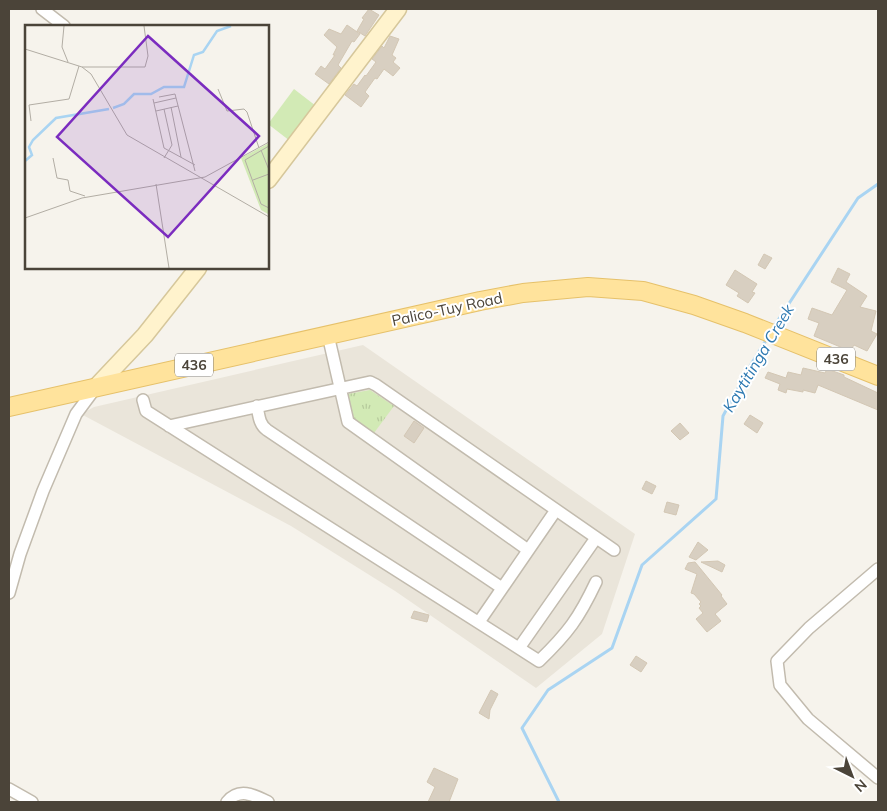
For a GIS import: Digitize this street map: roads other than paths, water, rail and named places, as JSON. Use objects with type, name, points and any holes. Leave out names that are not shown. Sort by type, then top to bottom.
[{"type":"main road","name":"Palico-Tuy Road","points":[[9,406],[523,293],[588,287],[643,291],[694,305],[878,376]]},
{"type":"street","points":[[42,9],[63,25]]},
{"type":"street","points":[[269,179],[398,9]]},
{"type":"street","points":[[9,593],[20,554],[46,483],[76,414],[96,386],[145,335],[197,269]]},
{"type":"street","points":[[328,335],[345,416],[352,427],[528,550]]},
{"type":"street","points":[[168,426],[366,382],[376,385],[614,550]]},
{"type":"street","points":[[143,400],[146,412],[539,661],[563,638],[582,612],[596,582]]},
{"type":"street","points":[[257,406],[260,420],[263,427],[267,430],[502,588]]},
{"type":"street","points":[[479,622],[556,510]]},
{"type":"street","points":[[519,648],[596,538]]},
{"type":"street","points":[[878,569],[809,628],[777,661],[780,685],[808,719],[878,778]]},
{"type":"street","points":[[9,789],[32,802]]},
{"type":"street","points":[[227,802],[242,793],[252,794],[268,802]]},
{"type":"waterway","name":"Kaytitinga Creek","points":[[773,328],[858,198],[878,184]]},
{"type":"waterway","name":"Kaytitinga Creek","points":[[559,802],[522,728],[548,690],[612,648],[642,565],[716,499],[723,416],[768,337]]}]
